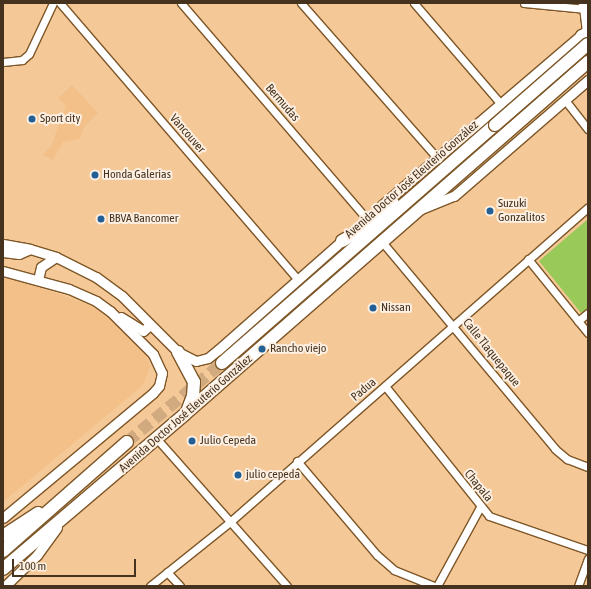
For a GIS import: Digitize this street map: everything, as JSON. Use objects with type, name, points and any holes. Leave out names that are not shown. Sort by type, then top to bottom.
[{"type":"highway","name":"Avenida Doctor José Eleuterio González","points":[[222,363],[495,125],[586,35]]},
{"type":"highway","name":"Avenida Doctor José Eleuterio González","points":[[3,569],[60,523],[158,439],[384,243],[588,62]]},
{"type":"highway","points":[[342,240],[359,232],[402,195],[424,187]]},
{"type":"highway","points":[[178,352],[194,382],[193,396],[186,414]]},
{"type":"highway","name":"Avenida Doctor José Eleuterio González","points":[[3,551],[127,442]]},
{"type":"highway","points":[[3,536],[63,498]]},
{"type":"main road","name":"Avenida Doctor José Eleuterio González","points":[[3,244],[30,249],[56,257],[96,277],[122,296],[178,352],[196,362],[208,358],[298,280],[366,218],[438,159],[566,49],[586,35]]},
{"type":"main road","points":[[566,49],[580,48],[588,53]]},
{"type":"main road","name":"Avenida Doctor José Eleuterio González","points":[[421,209],[454,196],[588,80]]},
{"type":"main road","points":[[3,252],[19,254],[30,249]]},
{"type":"main road","points":[[38,280],[41,267],[56,257]]},
{"type":"main road","points":[[3,271],[38,280],[82,295],[143,331],[150,325]]},
{"type":"main road","points":[[3,518],[153,393],[162,379],[160,367],[153,354],[110,311]]},
{"type":"main road","points":[[5,586],[37,555],[60,523]]},
{"type":"street","points":[[3,62],[25,58],[53,3]]},
{"type":"street","name":"Vancouver","points":[[60,3],[298,280]]},
{"type":"street","name":"Bermudas","points":[[181,3],[366,218]]},
{"type":"street","points":[[301,3],[438,159]]},
{"type":"street","points":[[414,3],[502,104]]},
{"type":"street","points":[[524,3],[586,7],[586,35]]},
{"type":"street","points":[[565,100],[588,129]]},
{"type":"street","name":"Padua","points":[[150,586],[231,521],[297,461],[385,386],[453,324],[588,207]]},
{"type":"street","name":"Calle Tlaquepaque","points":[[384,243],[453,324],[555,449],[567,459],[588,467]]},
{"type":"street","points":[[528,259],[588,333]]},
{"type":"street","points":[[578,321],[588,313]]},
{"type":"street","name":"Chapala","points":[[385,386],[488,516],[588,550]]},
{"type":"street","points":[[158,439],[287,586]]},
{"type":"street","points":[[297,461],[388,565],[394,570],[434,586]]},
{"type":"street","points":[[437,586],[480,507]]},
{"type":"street","points":[[578,586],[588,559]]},
{"type":"street","points":[[167,572],[180,586]]},
{"type":"shaded area","points":[[72,85],[98,113],[85,126],[79,139],[63,142],[53,160],[42,155],[51,146],[66,106],[58,98]]},
{"type":"shaded area","points":[[3,275],[93,306],[117,324],[146,355],[150,367],[143,385],[3,502]]},
{"type":"green space","points":[[588,219],[588,308],[581,313],[539,261]]},
{"type":"tunnel","points":[[127,442],[222,363]]},
{"type":"place","name":"Sport city","points":[[32,119]]},
{"type":"place","name":"Honda Galerias","points":[[95,175]]},
{"type":"place","name":"Suzuki Gonzalitos","points":[[490,211]]},
{"type":"place","name":"BBVA Bancomer","points":[[101,219]]},
{"type":"place","name":"Nissan","points":[[373,308]]},
{"type":"place","name":"Rancho viejo","points":[[262,349]]},
{"type":"place","name":"Julio Cepeda","points":[[192,441]]},
{"type":"place","name":"julio cepeda","points":[[238,475]]}]
